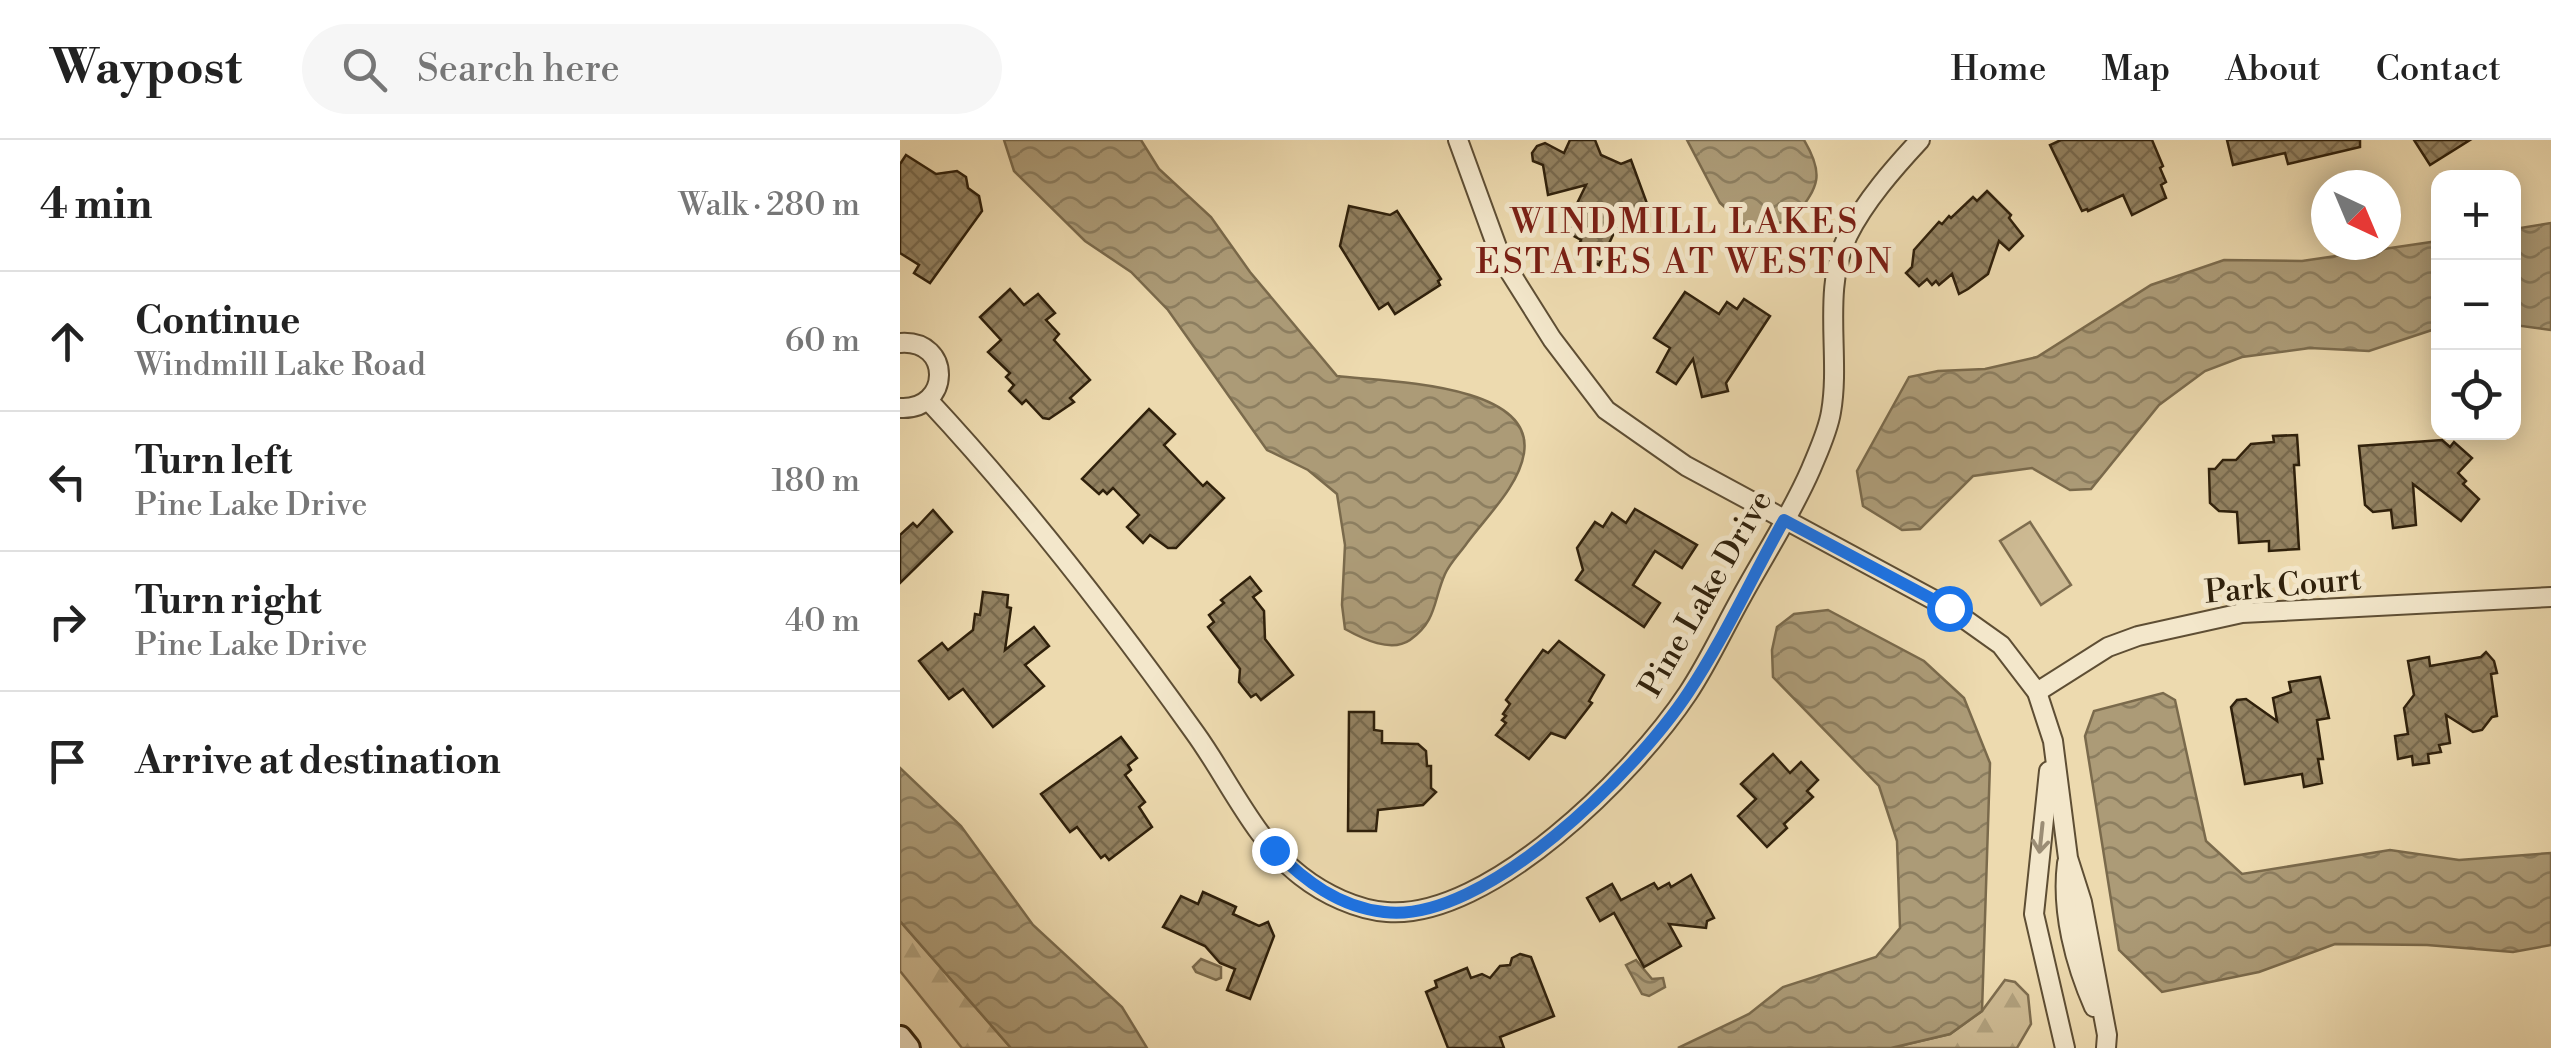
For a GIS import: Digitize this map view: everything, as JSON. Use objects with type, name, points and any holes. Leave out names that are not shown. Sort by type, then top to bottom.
[{"type":"main road","points":[[900,1038],[908,1048]]},
{"type":"street","points":[[1458,140],[1501,258],[1552,339],[1606,410],[1686,466],[1949,608],[2000,645],[2037,692],[2052,741],[2068,858],[2082,902],[2106,1042]]},
{"type":"street","name":"Pine Lake Drive","points":[[928,400],[998,475],[1195,733],[1274,850],[1298,874],[1326,894],[1385,912],[1440,904],[1470,892],[1546,844],[1612,783],[1688,694],[1811,469],[1831,414],[1833,301],[1847,236],[1878,190],[1920,140]]},
{"type":"street","points":[[900,343],[923,346],[937,362],[939,382],[928,400],[900,408]]},
{"type":"street","name":"Park Court","points":[[2037,692],[2108,648],[2138,636],[2242,613],[2551,598]]},
{"type":"street","points":[[2052,741],[2034,914],[2065,1048]]},
{"type":"green space","points":[[2030,522],[2071,585],[2041,605],[2000,541]]},
{"type":"green space","points":[[900,921],[1011,1048],[962,1048],[900,971]]},
{"type":"green space","points":[[2005,980],[2015,982],[2028,995],[2031,1024],[2017,1048],[1891,1048],[1950,1034],[1982,1011]]},
{"type":"water","points":[[1004,140],[1141,140],[1159,169],[1211,217],[1250,272],[1337,376],[1452,390],[1506,412],[1521,430],[1521,465],[1501,501],[1450,566],[1430,618],[1419,633],[1402,644],[1386,645],[1345,629],[1345,545],[1337,494],[1308,470],[1267,450],[1168,310],[1131,272],[1085,241],[1014,171]]},
{"type":"water","points":[[1687,140],[1804,140],[1817,173],[1813,190],[1794,219],[1751,230],[1720,203]]},
{"type":"water","points":[[2551,223],[2551,330],[2521,326],[2521,228]]},
{"type":"water","points":[[2431,242],[2431,330],[2369,351],[2310,348],[2242,357],[2205,371],[2159,405],[2091,489],[2070,490],[2032,468],[1973,476],[1920,529],[1902,530],[1863,506],[1857,471],[1909,377],[1985,369],[2037,357],[2151,285],[2224,260],[2401,260],[2401,246]]},
{"type":"water","points":[[1828,610],[1924,661],[1964,698],[1990,763],[1982,1011],[1950,1034],[1891,1048],[1678,1048],[1749,1014],[1783,987],[1876,957],[1900,928],[1897,841],[1879,786],[1773,677],[1772,650],[1777,627],[1794,614]]},
{"type":"water","points":[[2163,693],[2175,700],[2206,841],[2242,874],[2390,850],[2459,860],[2551,853],[2551,945],[2513,952],[2427,945],[2335,944],[2259,972],[2162,992],[2119,950],[2085,736],[2094,711]]},
{"type":"water","points":[[900,768],[961,826],[1033,925],[1122,1007],[1147,1048],[1011,1048],[900,921]]},
{"type":"water","points":[[1201,959],[1221,967],[1221,978],[1216,980],[1196,972],[1193,967]]},
{"type":"water","points":[[1636,960],[1652,979],[1663,978],[1665,987],[1649,996],[1642,994],[1626,965]]},
{"type":"building","points":[[1570,140],[1595,140],[1601,155],[1621,164],[1631,160],[1649,209],[1620,220],[1599,265],[1575,253],[1581,240],[1568,233],[1566,226],[1586,185],[1548,195],[1543,165],[1533,161],[1532,153],[1537,146],[1545,143],[1564,153]]},
{"type":"building","points":[[2061,140],[2152,140],[2163,166],[2160,168],[2166,182],[2161,185],[2166,198],[2132,215],[2123,195],[2082,211],[2050,145]]},
{"type":"building","points":[[2227,140],[2360,140],[2360,147],[2288,164],[2285,153],[2233,165]]},
{"type":"building","points":[[2414,140],[2470,140],[2430,165]]},
{"type":"building","points":[[906,155],[936,174],[957,171],[966,177],[968,188],[979,196],[982,211],[930,283],[914,273],[919,265],[900,253],[900,164]]},
{"type":"building","points":[[1987,191],[2011,215],[2009,218],[2023,236],[2009,250],[1999,241],[1988,274],[1959,294],[1952,274],[1939,285],[1936,281],[1932,285],[1927,279],[1919,286],[1906,273],[1912,267],[1914,250],[1939,222],[1942,224],[1973,197],[1977,201]]},
{"type":"building","points":[[1349,206],[1390,215],[1397,211],[1441,279],[1440,285],[1395,314],[1388,303],[1379,309],[1340,246]]},
{"type":"building","points":[[1010,289],[1024,305],[1038,294],[1055,313],[1046,320],[1059,334],[1054,340],[1090,380],[1070,398],[1074,402],[1049,419],[1043,418],[1026,400],[1022,404],[1009,391],[1014,385],[1006,377],[1010,373],[988,352],[1001,340],[980,317]]},
{"type":"building","points":[[1685,292],[1719,314],[1727,302],[1737,309],[1744,299],[1770,316],[1726,383],[1728,391],[1702,397],[1693,359],[1676,384],[1657,372],[1670,348],[1654,338]]},
{"type":"building","points":[[1149,409],[1175,434],[1164,445],[1203,486],[1207,482],[1224,498],[1176,548],[1168,548],[1150,535],[1143,543],[1127,527],[1139,515],[1113,488],[1107,494],[1103,490],[1099,494],[1082,479]]},
{"type":"building","points":[[2297,435],[2299,465],[2294,465],[2299,549],[2269,551],[2269,541],[2239,543],[2237,512],[2219,511],[2210,503],[2209,469],[2215,469],[2223,460],[2236,460],[2251,444],[2274,442],[2273,436]]},
{"type":"building","points":[[2442,440],[2450,447],[2454,442],[2472,458],[2458,473],[2466,481],[2463,484],[2479,499],[2461,521],[2413,484],[2416,525],[2393,528],[2391,510],[2373,512],[2365,505],[2359,446]]},
{"type":"building","points":[[1635,509],[1697,545],[1682,568],[1655,551],[1633,585],[1660,603],[1644,627],[1576,580],[1583,570],[1577,548],[1595,522],[1603,527],[1612,513],[1626,523]]},
{"type":"building","points":[[933,510],[952,532],[900,583],[900,535],[913,523],[917,527]]},
{"type":"building","points":[[1250,577],[1261,591],[1253,597],[1264,611],[1265,639],[1293,675],[1261,700],[1256,694],[1251,697],[1239,682],[1240,669],[1208,627],[1214,622],[1209,615],[1224,603],[1221,600]]},
{"type":"building","points":[[983,592],[1008,595],[1007,607],[1011,608],[1005,650],[1034,627],[1049,646],[1025,665],[1044,686],[993,727],[963,689],[949,699],[919,661],[942,643],[948,650],[973,630]]},
{"type":"building","points":[[1559,641],[1604,675],[1589,701],[1592,703],[1565,738],[1551,733],[1529,759],[1496,735],[1506,723],[1503,714],[1510,704],[1506,700],[1543,650],[1548,653]]},
{"type":"building","points":[[2486,652],[2497,673],[2491,674],[2497,716],[2482,730],[2473,732],[2446,715],[2450,743],[2439,745],[2441,752],[2428,754],[2429,763],[2413,765],[2412,756],[2398,759],[2395,736],[2408,734],[2404,708],[2414,695],[2408,661],[2429,657],[2430,666],[2481,657]]},
{"type":"building","points":[[2320,677],[2329,718],[2317,720],[2322,783],[2304,787],[2302,774],[2245,784],[2231,707],[2237,700],[2246,699],[2277,721],[2273,698],[2291,692],[2289,682]]},
{"type":"building","points":[[1349,712],[1374,712],[1374,730],[1382,731],[1382,743],[1418,744],[1426,751],[1427,766],[1431,766],[1431,788],[1436,792],[1423,805],[1378,810],[1376,831],[1348,831]]},
{"type":"building","points":[[1121,737],[1137,758],[1128,765],[1131,770],[1125,775],[1145,802],[1139,807],[1152,827],[1109,860],[1105,855],[1101,858],[1077,827],[1070,832],[1041,794]]},
{"type":"building","points":[[1773,754],[1790,773],[1801,762],[1818,780],[1807,791],[1813,797],[1784,824],[1787,828],[1767,847],[1738,816],[1756,799],[1741,784]]},
{"type":"building","points":[[1691,875],[1714,918],[1707,921],[1706,928],[1669,924],[1681,946],[1644,967],[1614,913],[1600,921],[1587,898],[1612,884],[1621,900],[1654,883],[1658,889],[1669,883],[1671,887]]},
{"type":"building","points":[[1203,892],[1236,907],[1233,914],[1259,926],[1268,922],[1274,936],[1250,999],[1227,990],[1235,969],[1220,963],[1205,946],[1163,927],[1181,896],[1198,904]]},
{"type":"building","points":[[1520,954],[1531,957],[1554,1016],[1500,1037],[1504,1048],[1448,1048],[1426,992],[1437,987],[1435,981],[1467,968],[1471,978],[1482,974],[1490,978],[1500,966],[1510,965],[1512,958]]},
{"type":"district","name":"WINDMILL LAKES ESTATES AT WESTON","points":[[1685,241]]},
{"type":"route","points":[[1274,850],[1326,894],[1385,912],[1440,904],[1470,892],[1546,844],[1612,783],[1688,694],[1784,520],[1949,608]]}]
